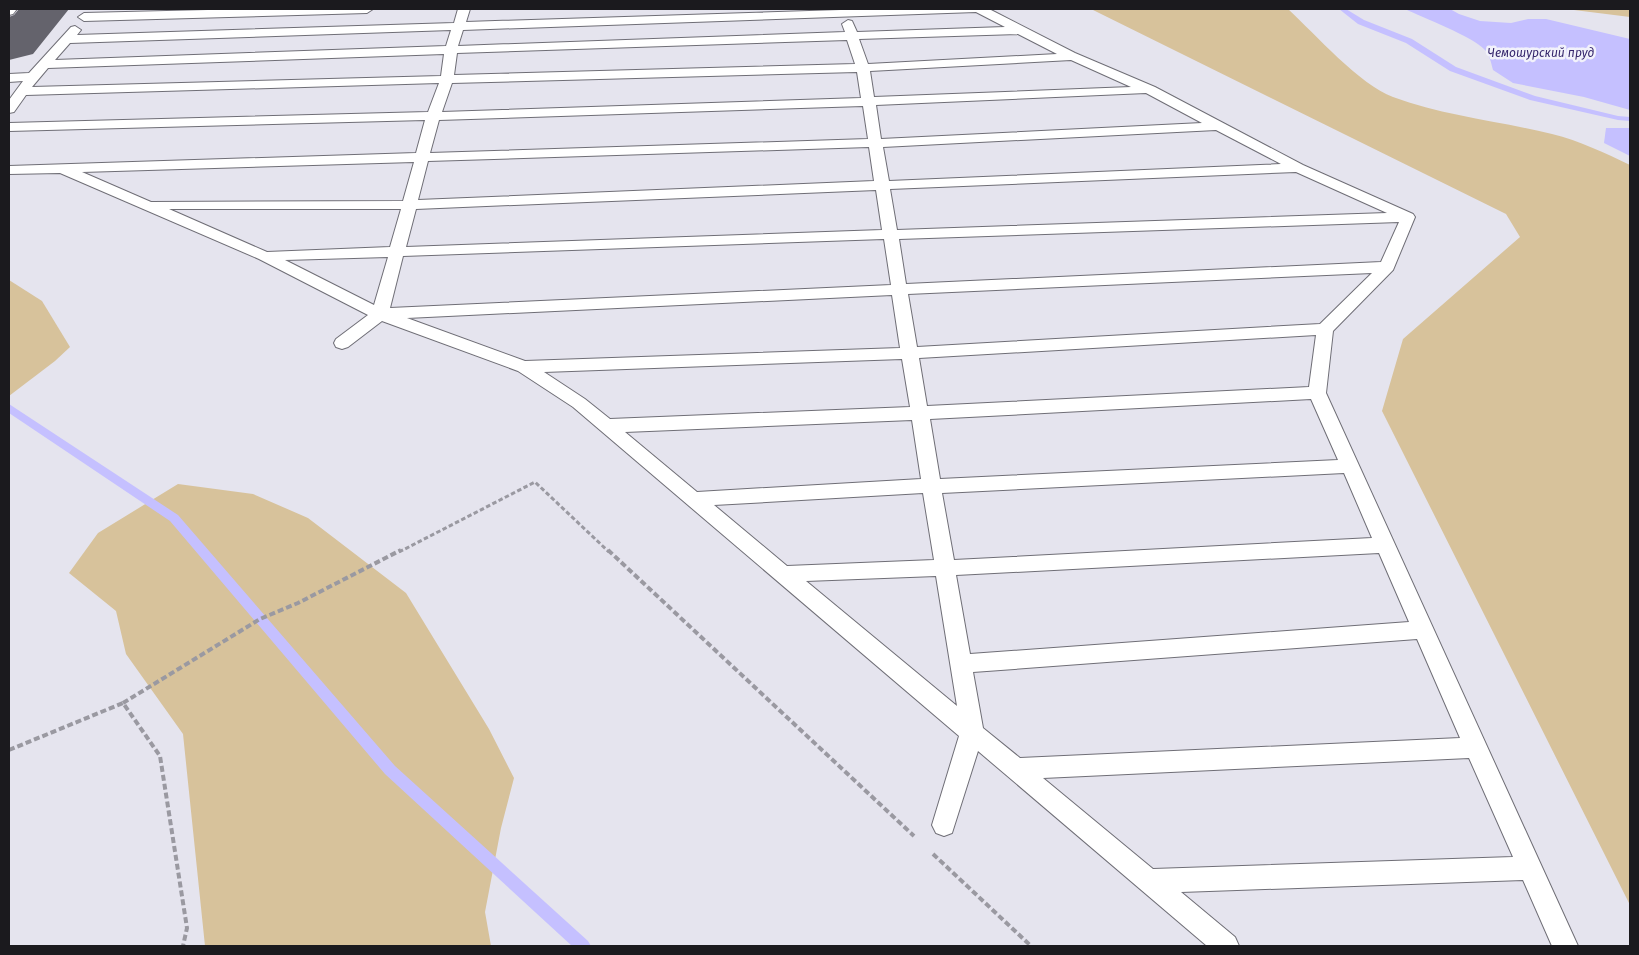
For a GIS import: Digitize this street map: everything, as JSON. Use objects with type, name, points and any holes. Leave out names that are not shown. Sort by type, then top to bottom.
[{"type":"lane","points":[[9,109],[32,77],[68,39],[87,13],[368,9]]},
{"type":"lane","points":[[380,314],[433,117],[447,78],[451,49],[464,9]]},
{"type":"lane","points":[[68,39],[458,27],[845,11],[972,9]]},
{"type":"lane","points":[[980,9],[1071,56],[1150,90],[1298,168],[1408,216]]},
{"type":"lane","points":[[845,11],[851,35],[863,68],[972,732],[944,826]]},
{"type":"lane","points":[[45,64],[1019,30]]},
{"type":"lane","points":[[23,92],[447,78],[863,68],[1071,56]]},
{"type":"lane","points":[[9,78],[32,77]]},
{"type":"lane","points":[[9,126],[433,117],[1150,90]]},
{"type":"lane","points":[[9,170],[875,143],[1218,126]]},
{"type":"lane","points":[[147,205],[410,205],[1298,168]]},
{"type":"lane","points":[[63,169],[264,256],[380,314],[524,368],[579,403],[1226,946]]},
{"type":"lane","points":[[264,256],[1408,216]]},
{"type":"lane","points":[[1408,216],[1387,267],[1325,329],[1317,393],[1565,946]]},
{"type":"lane","points":[[342,343],[380,314],[1387,267]]},
{"type":"lane","points":[[524,368],[910,353],[1325,329]]},
{"type":"lane","points":[[606,426],[920,413],[1317,393]]},
{"type":"lane","points":[[694,499],[1350,466]]},
{"type":"lane","points":[[783,574],[945,568],[1385,545]]},
{"type":"lane","points":[[961,664],[1424,630]]},
{"type":"lane","points":[[1016,769],[1476,747]]},
{"type":"lane","points":[[1148,881],[1530,868]]},
{"type":"path","points":[[9,750],[123,703],[260,619],[298,603],[535,482],[914,837]]},
{"type":"path","points":[[123,703],[160,756],[187,928],[184,946]]},
{"type":"path","points":[[929,851],[1031,946]]},
{"type":"shaded area","points":[[1091,9],[1288,9],[1324,45],[1366,82],[1393,97],[1432,109],[1532,129],[1562,137],[1630,165],[1630,905],[1382,411],[1403,339],[1520,237],[1506,214]]},
{"type":"shaded area","points":[[1566,9],[1630,9],[1630,17]]},
{"type":"shaded area","points":[[9,280],[42,301],[70,347],[55,361],[9,396]]},
{"type":"shaded area","points":[[178,484],[253,494],[308,518],[406,593],[489,729],[514,778],[501,828],[485,912],[491,946],[205,946],[183,734],[126,654],[116,611],[69,573],[98,533]]},
{"type":"water","name":"Чемошурский пруд","points":[[1405,9],[1450,9],[1480,21],[1511,23],[1528,19],[1546,19],[1630,39],[1630,110],[1584,97],[1513,83],[1493,70],[1488,54],[1478,44],[1459,33]]},
{"type":"water","points":[[1606,128],[1630,128],[1630,156],[1604,143]]},
{"type":"building","points":[[19,9],[69,9],[33,54],[9,60],[9,17],[14,15]]},
{"type":"waterway","points":[[1342,9],[1361,22],[1409,41],[1453,69],[1533,98],[1618,118],[1630,119]]},
{"type":"waterway","points":[[9,408],[174,518],[390,770],[583,946]]}]
